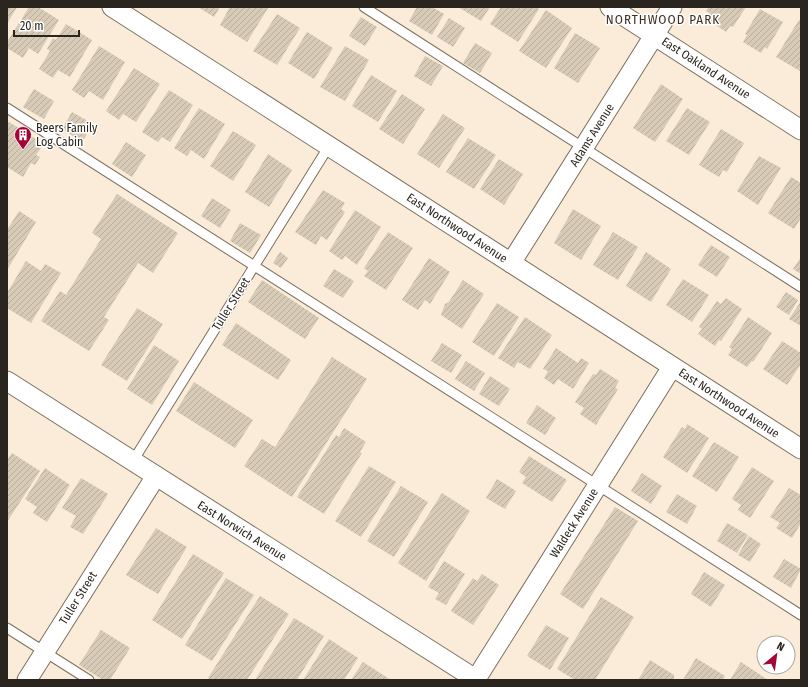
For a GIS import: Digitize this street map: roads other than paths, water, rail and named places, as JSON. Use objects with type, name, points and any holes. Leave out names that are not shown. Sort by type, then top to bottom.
[{"type":"street","name":"East Northwood Avenue","points":[[112,7],[801,449]]},
{"type":"street","name":"East Oakland Avenue","points":[[610,7],[801,130]]},
{"type":"street","name":"Adams Avenue","points":[[511,263],[672,7]]},
{"type":"street","name":"Waldeck Avenue","points":[[477,680],[672,367]]},
{"type":"street","name":"East Norwich Avenue","points":[[7,381],[477,680]]},
{"type":"street","name":"Tuller Street","points":[[27,680],[156,476]]},
{"type":"lane","points":[[364,7],[801,287]]},
{"type":"lane","points":[[7,108],[801,615]]},
{"type":"lane","name":"Tuller Street","points":[[133,461],[329,146]]},
{"type":"lane","points":[[7,628],[89,680]]},
{"type":"place","name":"Beers Family Log Cabin","points":[[23,150]]},
{"type":"district","name":"NORTHWOOD PARK","points":[[663,19]]}]
